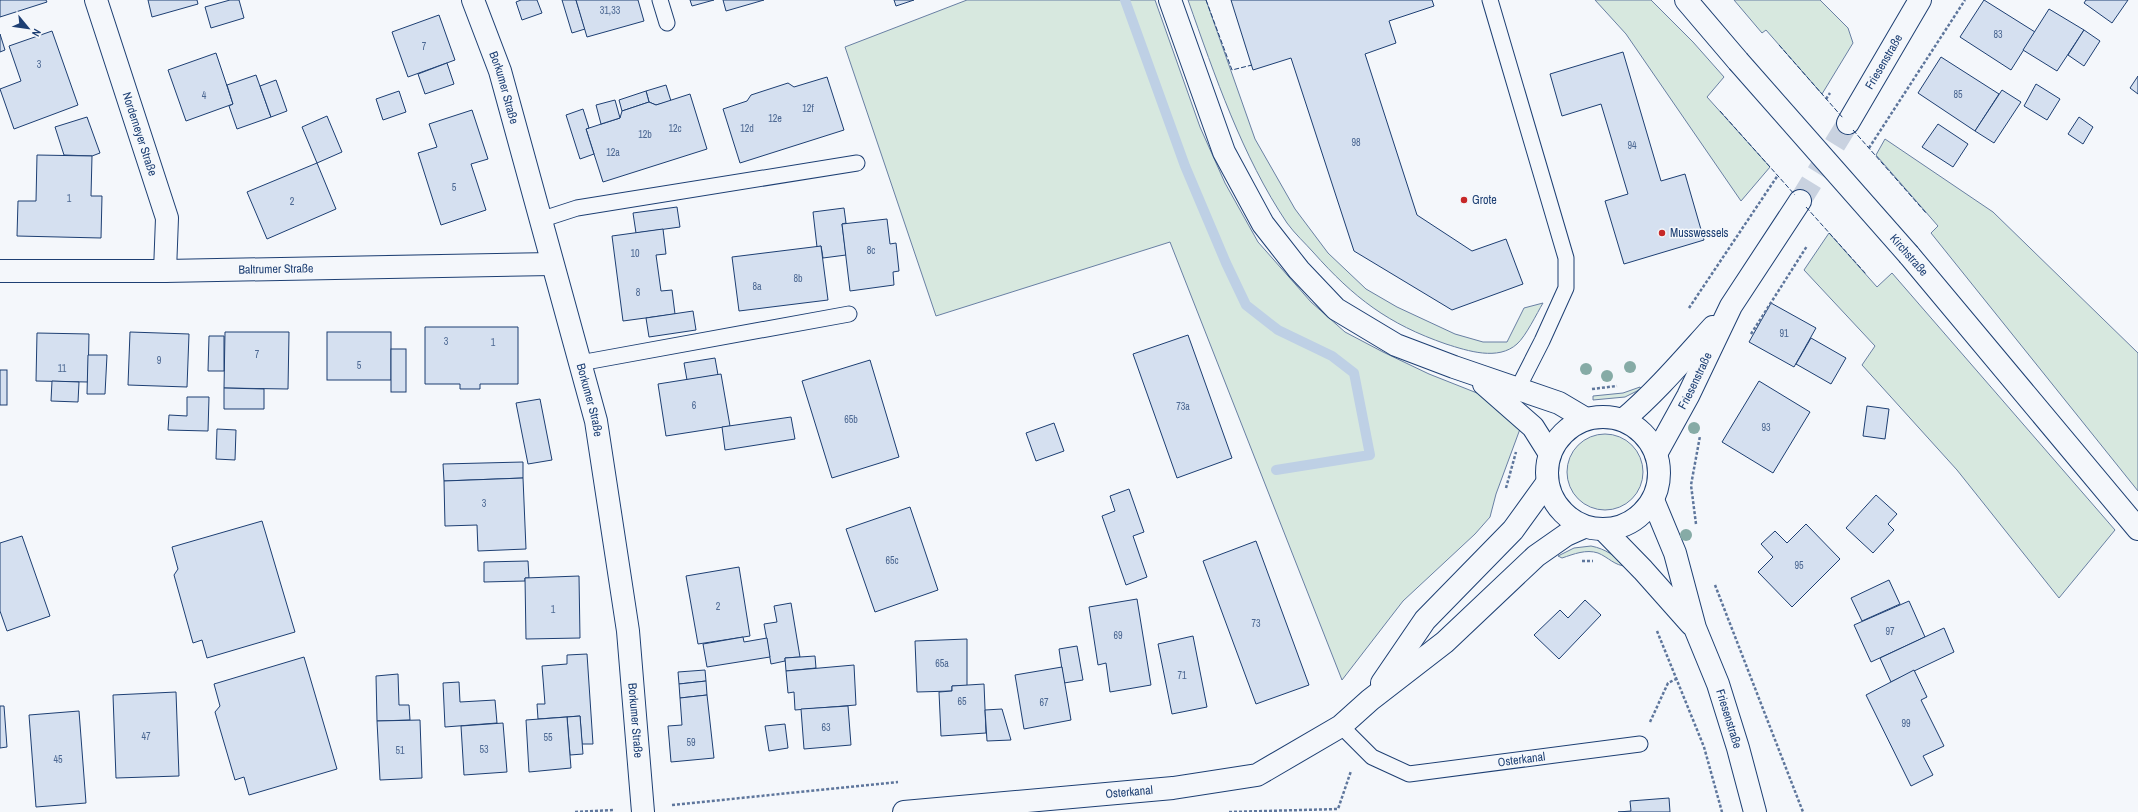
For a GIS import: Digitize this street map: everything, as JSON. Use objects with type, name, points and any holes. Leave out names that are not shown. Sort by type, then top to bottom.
[{"type":"main road","name":"Norderneyer Straße","points":[[96,0],[167,218],[165,271]]},
{"type":"main road","name":"Borkumer Straße","points":[[474,0],[500,71],[596,421],[628,631],[643,810]]},
{"type":"main road","points":[[1170,0],[1224,152],[1262,224],[1299,270],[1336,309],[1396,345],[1473,374],[1513,397],[1559,403],[1586,419]]},
{"type":"main road","name":"Kirchstraße","points":[[1686,0],[1910,255],[2132,522]]},
{"type":"main road","name":"Friesenstraße","points":[[1848,123],[1920,0]]},
{"type":"main road","name":"Friesenstraße","points":[[1656,454],[1688,396],[1732,306],[1800,201]]},
{"type":"main road","name":"Baltrumer Straße","points":[[0,271],[165,271],[552,264]]},
{"type":"main road","name":"Friesenstraße","points":[[1622,420],[1660,385],[1732,306]]},
{"type":"main road","points":[[1513,397],[1550,454]]},
{"type":"main road","points":[[1610,417],[1622,420],[1640,431],[1648,439],[1656,454],[1659,469],[1658,485],[1653,500],[1644,512],[1633,522],[1619,528],[1594,528],[1570,520],[1559,509],[1552,497],[1547,483],[1546,473],[1550,454],[1558,439],[1570,427],[1586,419],[1610,417]]},
{"type":"main road","name":"Osterkanal","points":[[1370,700],[1425,620],[1513,530],[1547,483]]},
{"type":"main road","name":"Friesenstraße","points":[[1653,500],[1675,553],[1695,628],[1718,684],[1738,748],[1755,812]]},
{"type":"main road","name":"Friesenstraße","points":[[1594,528],[1643,570],[1695,628]]},
{"type":"main road","name":"Osterkanal","points":[[904,812],[1173,788],[1257,775],[1341,726],[1370,700],[1445,642],[1536,556],[1566,535],[1594,528]]},
{"type":"lane","points":[[660,0],[667,23]]},
{"type":"lane","points":[[1490,0],[1566,258],[1566,288],[1542,342],[1513,397]]},
{"type":"lane","points":[[540,220],[577,208],[857,163]]},
{"type":"lane","points":[[580,364],[849,314]]},
{"type":"lane","name":"Osterkanal","points":[[1341,726],[1372,756],[1409,774],[1640,744]]},
{"type":"path","points":[[1869,148],[1965,0]]},
{"type":"path","points":[[1687,311],[1778,175]]},
{"type":"path","points":[[1751,335],[1809,244]]},
{"type":"path","points":[[1559,403],[1570,393],[1620,385]]},
{"type":"path","points":[[1506,489],[1520,439],[1533,427]]},
{"type":"path","points":[[1675,553],[1697,538],[1691,485],[1701,431]]},
{"type":"path","points":[[1579,561],[1591,560],[1597,563]]},
{"type":"path","points":[[1714,583],[1803,812]]},
{"type":"path","points":[[1653,625],[1678,678],[1704,747],[1722,812]]},
{"type":"path","points":[[1640,744],[1668,683],[1678,678]]},
{"type":"path","points":[[1229,812],[1338,808],[1360,745]]},
{"type":"path","points":[[575,812],[643,810],[901,782]]},
{"type":"shaded area","points":[[967,0],[1155,0],[1200,127],[1225,183],[1258,242],[1311,302],[1345,332],[1429,374],[1477,393],[1504,412],[1520,429],[1496,494],[1490,517],[1475,534],[1403,601],[1342,680],[1170,242],[936,316],[845,47]]},
{"type":"shaded area","points":[[1188,0],[1206,0],[1255,139],[1295,209],[1328,253],[1366,289],[1397,307],[1455,334],[1483,342],[1507,342],[1524,308],[1543,303],[1528,330],[1517,344],[1501,352],[1483,353],[1455,347],[1425,336],[1407,328],[1373,308],[1343,283],[1328,268],[1287,223],[1256,171],[1219,86]]},
{"type":"shaded area","points":[[1595,0],[1651,0],[1693,42],[1724,77],[1707,97],[1770,167],[1741,201],[1626,34]]},
{"type":"shaded area","points":[[1734,0],[1820,0],[1848,28],[1853,43],[1822,94],[1766,30],[1762,33]]},
{"type":"shaded area","points":[[1885,139],[1993,212],[2138,353],[2138,491],[1931,233],[1938,226],[1876,155]]},
{"type":"shaded area","points":[[1829,233],[1877,287],[1892,273],[2115,530],[2059,598],[1957,470],[1862,365],[1875,346],[1804,270]]},
{"type":"shaded area","points":[[1640,387],[1641,389],[1625,397],[1593,400],[1593,396],[1623,393]]},
{"type":"shaded area","points":[[1605,434],[1619,437],[1632,445],[1640,458],[1643,472],[1640,486],[1632,499],[1619,507],[1605,510],[1591,507],[1578,499],[1570,486],[1567,472],[1570,458],[1578,445],[1591,437]]},
{"type":"shaded area","points":[[1591,546],[1610,553],[1626,566],[1618,565],[1594,552],[1580,552],[1562,558],[1558,556],[1574,548]]},
{"type":"building","points":[[0,0],[46,0],[47,2],[0,17]]},
{"type":"building","points":[[148,0],[197,0],[198,4],[152,17]]},
{"type":"building","points":[[230,0],[239,0],[244,18],[211,28],[205,7]]},
{"type":"building","points":[[521,0],[537,0],[542,13],[522,20],[516,2]]},
{"type":"building","points":[[562,0],[576,0],[585,29],[572,33]]},
{"type":"building","points":[[576,0],[638,0],[644,21],[587,37]]},
{"type":"building","points":[[690,0],[714,0],[692,6]]},
{"type":"building","points":[[723,0],[764,0],[726,11]]},
{"type":"building","points":[[894,0],[914,0],[896,6]]},
{"type":"building","points":[[1231,0],[1432,0],[1434,6],[1389,21],[1396,43],[1365,54],[1417,215],[1472,251],[1506,239],[1523,284],[1452,310],[1354,251],[1291,58],[1253,70]]},
{"type":"building","points":[[1984,0],[2035,32],[2011,70],[1960,37]]},
{"type":"building","points":[[2086,0],[2128,0],[2112,23],[2084,3]]},
{"type":"building","points":[[2049,9],[2084,30],[2057,71],[2023,50]]},
{"type":"building","points":[[439,15],[455,60],[408,77],[392,32]]},
{"type":"building","points":[[2084,30],[2100,41],[2084,66],[2068,55]]},
{"type":"building","points":[[52,31],[78,105],[14,129],[0,89],[21,81],[9,46]]},
{"type":"building","points":[[0,34],[5,50],[0,52]]},
{"type":"building","points":[[1623,52],[1661,181],[1685,174],[1704,240],[1624,264],[1605,201],[1628,194],[1601,104],[1562,116],[1550,74]]},
{"type":"building","points":[[216,53],[233,104],[186,121],[168,70]]},
{"type":"building","points":[[1941,57],[1999,94],[1975,131],[1918,93]]},
{"type":"building","points":[[447,63],[454,84],[425,94],[418,74]]},
{"type":"building","points":[[256,75],[271,117],[237,129],[229,106],[233,104],[227,85]]},
{"type":"building","points":[[2138,76],[2138,94],[2130,88]]},
{"type":"building","points":[[827,77],[844,130],[740,163],[723,109],[747,101],[751,95],[788,83],[794,87]]},
{"type":"building","points":[[276,80],[287,111],[271,117],[260,86]]},
{"type":"building","points":[[2036,84],[2060,99],[2047,120],[2024,106]]},
{"type":"building","points":[[666,85],[671,101],[656,105],[649,102],[646,91]]},
{"type":"building","points":[[2002,90],[2021,102],[1994,143],[1975,131]]},
{"type":"building","points":[[399,91],[406,112],[383,120],[376,99]]},
{"type":"building","points":[[646,91],[649,102],[622,111],[619,100]]},
{"type":"building","points":[[690,94],[707,149],[603,182],[586,129],[620,118],[622,111],[649,102],[656,105]]},
{"type":"building","points":[[615,100],[620,118],[601,124],[596,105]]},
{"type":"building","points":[[583,109],[589,128],[586,129],[594,154],[580,159],[566,115]]},
{"type":"building","points":[[472,110],[488,159],[471,164],[486,210],[441,225],[418,153],[437,147],[429,124]]},
{"type":"building","points":[[327,116],[342,152],[317,163],[302,127]]},
{"type":"building","points":[[87,117],[100,153],[92,156],[64,155],[55,127]]},
{"type":"building","points":[[2079,117],[2093,127],[2083,144],[2068,134]]},
{"type":"building","points":[[1938,124],[1968,144],[1953,167],[1922,147]]},
{"type":"building","points":[[37,155],[92,156],[91,196],[102,196],[101,238],[17,236],[18,201],[36,201]]},
{"type":"building","points":[[317,163],[336,209],[267,239],[247,192]]},
{"type":"building","points":[[677,207],[680,227],[636,233],[633,213]]},
{"type":"building","points":[[844,208],[846,223],[842,224],[846,255],[823,258],[821,246],[817,247],[813,212]]},
{"type":"building","points":[[887,219],[890,244],[896,243],[899,271],[893,272],[894,285],[850,291],[842,224]]},
{"type":"building","points":[[663,229],[666,254],[656,255],[661,291],[672,290],[675,314],[623,321],[612,236]]},
{"type":"building","points":[[821,246],[828,300],[739,311],[732,257]]},
{"type":"building","points":[[1771,303],[1816,328],[1794,367],[1749,342]]},
{"type":"building","points":[[693,311],[696,330],[649,337],[646,318]]},
{"type":"building","points":[[425,327],[518,327],[518,384],[480,384],[480,389],[460,389],[460,384],[425,384]]},
{"type":"building","points":[[130,332],[189,334],[187,387],[128,385]]},
{"type":"building","points":[[225,332],[289,332],[288,389],[224,388]]},
{"type":"building","points":[[327,332],[391,332],[391,380],[327,380]]},
{"type":"building","points":[[37,333],[89,334],[88,382],[36,381]]},
{"type":"building","points":[[1188,335],[1232,458],[1177,478],[1133,354]]},
{"type":"building","points":[[209,336],[224,336],[224,371],[208,371]]},
{"type":"building","points":[[1811,338],[1846,358],[1831,384],[1796,364]]},
{"type":"building","points":[[391,349],[406,349],[406,392],[391,392]]},
{"type":"building","points":[[88,355],[107,355],[105,394],[87,394]]},
{"type":"building","points":[[715,358],[718,375],[687,380],[684,363]]},
{"type":"building","points":[[870,360],[899,457],[832,478],[802,381]]},
{"type":"building","points":[[0,370],[7,370],[7,405],[0,405]]},
{"type":"building","points":[[721,374],[730,426],[666,436],[658,384]]},
{"type":"building","points":[[52,381],[79,382],[78,402],[51,401]]},
{"type":"building","points":[[1759,381],[1810,412],[1773,473],[1722,442]]},
{"type":"building","points":[[224,388],[264,389],[264,409],[224,409]]},
{"type":"building","points":[[187,397],[209,397],[208,431],[168,430],[169,415],[187,416]]},
{"type":"building","points":[[540,399],[552,460],[528,464],[516,403]]},
{"type":"building","points":[[1867,406],[1889,409],[1885,439],[1863,436]]},
{"type":"building","points":[[791,417],[795,439],[725,450],[722,427]]},
{"type":"building","points":[[1054,423],[1064,451],[1036,461],[1026,433]]},
{"type":"building","points":[[217,429],[236,430],[235,460],[216,459]]},
{"type":"building","points":[[523,462],[523,478],[444,481],[443,464]]},
{"type":"building","points":[[523,478],[526,549],[478,551],[477,525],[445,526],[444,481]]},
{"type":"building","points":[[1129,489],[1144,532],[1133,536],[1147,577],[1126,585],[1102,516],[1115,511],[1110,496]]},
{"type":"building","points":[[1876,495],[1897,514],[1888,524],[1894,530],[1873,553],[1846,528]]},
{"type":"building","points":[[910,507],[938,590],[875,612],[846,529]]},
{"type":"building","points":[[262,521],[295,632],[207,658],[202,640],[193,643],[174,575],[178,569],[172,547]]},
{"type":"building","points":[[1806,524],[1840,559],[1792,607],[1758,572],[1773,557],[1761,544],[1775,531],[1787,543]]},
{"type":"building","points":[[22,536],[50,616],[7,631],[0,611],[0,543]]},
{"type":"building","points":[[1256,541],[1309,685],[1256,704],[1203,561]]},
{"type":"building","points":[[528,561],[529,578],[525,578],[525,581],[484,582],[484,562]]},
{"type":"building","points":[[739,567],[750,636],[698,644],[686,576]]},
{"type":"building","points":[[579,576],[580,638],[526,639],[525,578]]},
{"type":"building","points":[[1889,580],[1900,604],[1862,621],[1851,598]]},
{"type":"building","points":[[1137,599],[1151,685],[1110,692],[1106,663],[1098,665],[1089,607]]},
{"type":"building","points":[[1585,600],[1601,615],[1559,659],[1534,635],[1560,610],[1568,618]]},
{"type":"building","points":[[1909,601],[1925,637],[1871,662],[1854,625]]},
{"type":"building","points":[[791,603],[800,657],[785,658],[785,661],[771,664],[764,624],[777,622],[774,606]]},
{"type":"building","points":[[1944,628],[1954,652],[1891,682],[1880,658]]},
{"type":"building","points":[[1193,636],[1207,707],[1172,714],[1158,644]]},
{"type":"building","points":[[743,637],[744,642],[767,638],[770,657],[707,667],[703,644]]},
{"type":"building","points":[[967,639],[967,686],[952,686],[952,691],[917,692],[915,641]]},
{"type":"building","points":[[1077,646],[1083,680],[1064,683],[1059,649]]},
{"type":"building","points":[[587,654],[593,744],[582,744],[580,716],[538,719],[537,704],[545,704],[542,666],[567,664],[567,655]]},
{"type":"building","points":[[815,656],[816,668],[786,671],[785,658]]},
{"type":"building","points":[[304,657],[337,769],[249,795],[244,777],[235,780],[215,712],[220,706],[214,684]]},
{"type":"building","points":[[854,665],[856,705],[795,710],[794,692],[788,693],[786,671]]},
{"type":"building","points":[[1062,667],[1071,720],[1024,729],[1015,675]]},
{"type":"building","points":[[705,670],[706,681],[679,684],[678,672]]},
{"type":"building","points":[[1914,670],[1927,697],[1921,700],[1944,746],[1923,756],[1933,775],[1911,786],[1866,695]]},
{"type":"building","points":[[398,674],[399,705],[409,705],[410,720],[377,721],[376,676]]},
{"type":"building","points":[[706,681],[707,695],[680,698],[679,684]]},
{"type":"building","points":[[459,682],[460,702],[495,700],[497,723],[445,727],[443,683]]},
{"type":"building","points":[[984,684],[986,733],[941,736],[939,692],[952,691],[952,686]]},
{"type":"building","points":[[176,692],[179,776],[116,778],[113,695]]},
{"type":"building","points":[[707,695],[714,758],[671,762],[668,726],[682,725],[680,698]]},
{"type":"building","points":[[0,706],[4,706],[7,747],[0,748]]},
{"type":"building","points":[[848,706],[851,745],[804,749],[801,709]]},
{"type":"building","points":[[1002,709],[1011,740],[987,741],[985,710]]},
{"type":"building","points":[[79,711],[86,803],[36,807],[29,715]]},
{"type":"building","points":[[580,716],[583,754],[570,755],[567,717]]},
{"type":"building","points":[[567,717],[571,768],[529,772],[526,720]]},
{"type":"building","points":[[420,720],[422,778],[380,780],[377,721]]},
{"type":"building","points":[[503,723],[507,772],[464,775],[461,726]]},
{"type":"building","points":[[785,724],[788,748],[769,751],[765,726]]},
{"type":"building","points":[[1669,798],[1670,812],[1618,812],[1631,811],[1630,801]]},
{"type":"waterway","points":[[1125,0],[1185,166],[1226,263],[1246,305],[1278,330],[1332,356],[1354,373],[1370,455],[1276,470]]},
{"type":"tunnel","points":[[1800,201],[1848,123]]},
{"type":"fence","points":[[1206,0],[1232,70],[1252,65]]},
{"type":"fence","points":[[1779,45],[1843,118]]},
{"type":"fence","points":[[1720,111],[1795,195]]},
{"type":"fence","points":[[1853,130],[1926,213]]},
{"type":"fence","points":[[1806,207],[1866,274]]},
{"type":"place","name":"Grote","points":[[1464,200]]},
{"type":"place","name":"Musswessels","points":[[1662,233]]}]
